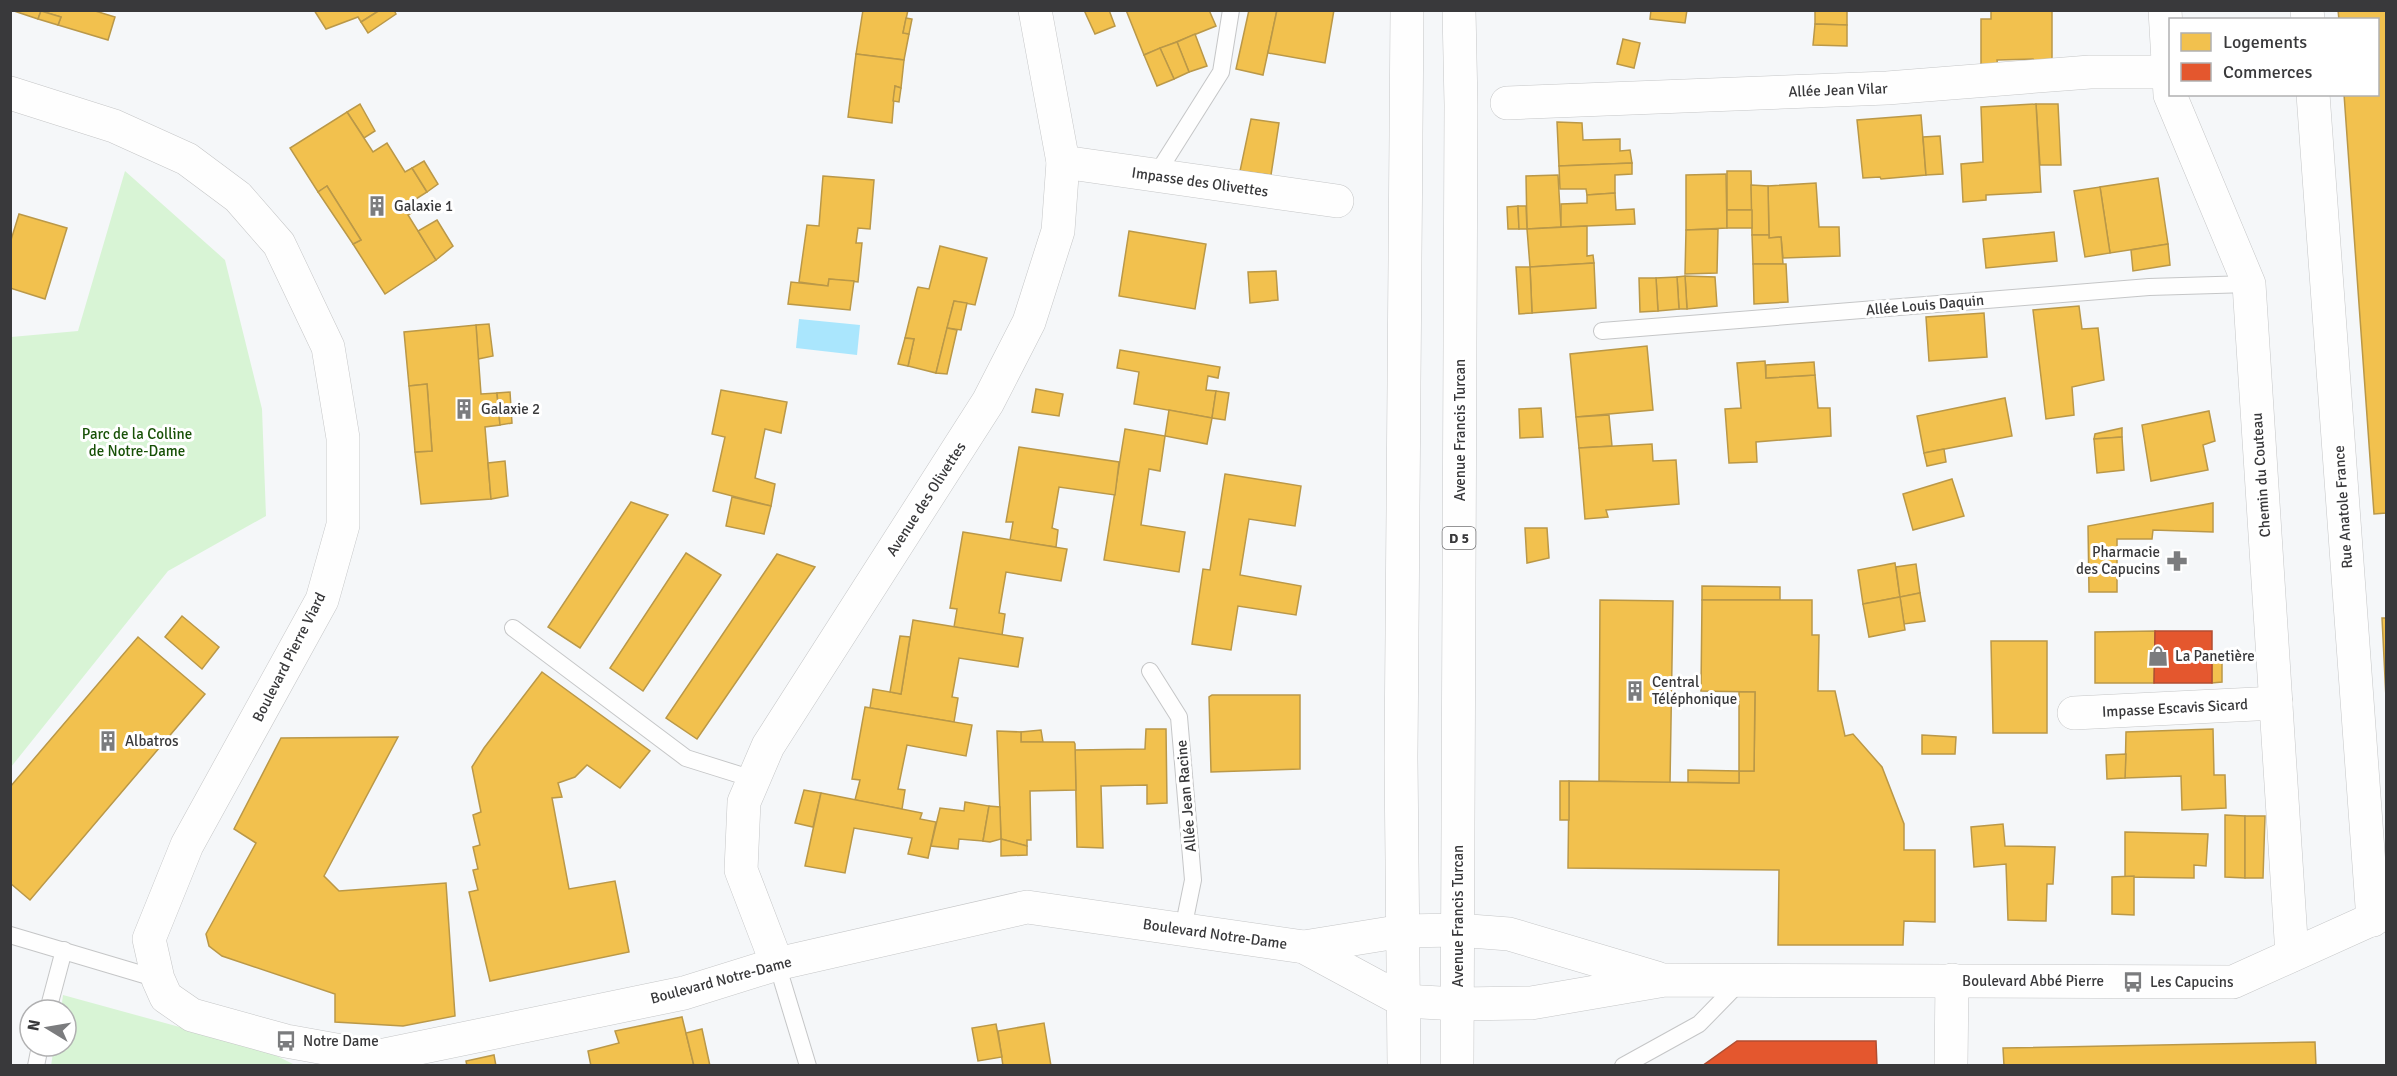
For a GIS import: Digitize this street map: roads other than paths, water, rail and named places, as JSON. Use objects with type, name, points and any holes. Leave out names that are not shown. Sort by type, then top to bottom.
[{"type":"street","name":"Avenue des Olivettes","points":[[777,964],[741,870],[744,802],[768,746],[988,402],[1029,322],[1058,231],[1063,162],[1035,10]]},
{"type":"street","points":[[1404,1065],[1401,746],[1407,10]]},
{"type":"street","name":"Avenue Francis Turcan","points":[[1457,1065],[1461,117],[1459,10]]},
{"type":"street","name":"Chemin du Couteau","points":[[2165,10],[2169,72]]},
{"type":"street","name":"Allée Jean Vilar","points":[[1508,103],[1887,88],[2090,72],[2169,72]]},
{"type":"street","name":"Boulevard Pierre Viard","points":[[10,93],[114,126],[187,159],[238,196],[279,244],[328,348],[344,438],[343,525],[322,600],[187,845],[149,939],[158,979]]},
{"type":"street","name":"Chemin du Couteau","points":[[2171,96],[2249,284],[2292,955]]},
{"type":"street","name":"Rue Anatole France","points":[[2313,96],[2380,916]]},
{"type":"street","name":"Impasse des Olivettes","points":[[1063,162],[1337,201]]},
{"type":"street","name":"Impasse Escavis Sicard","points":[[2074,713],[2276,703]]},
{"type":"street","name":"Boulevard Notre-Dame","points":[[158,979],[166,997],[192,1016],[286,1041],[375,1057],[684,993],[777,964],[1027,908],[1304,947],[1403,931]]},
{"type":"street","name":"Boulevard Abbé Pierre","points":[[1458,1004],[1531,1003],[1665,980],[2233,982],[2380,916]]},
{"type":"street","name":"Boulevard Abbé Pierre","points":[[1403,931],[1457,930],[1509,933],[1665,980]]},
{"type":"street","name":"Boulevard Notre-Dame","points":[[1304,947],[1404,1001],[1458,1004]]},
{"type":"street","points":[[1951,1065],[1952,981]]},
{"type":"lane","points":[[1156,175],[1221,72],[1231,10]]},
{"type":"lane","name":"Allée Louis Daquin","points":[[1602,331],[2149,287],[2249,284]]},
{"type":"lane","points":[[513,628],[686,758],[753,780]]},
{"type":"lane","name":"Allée Jean Racine","points":[[1150,671],[1179,717],[1193,880],[1183,929]]},
{"type":"lane","points":[[10,935],[158,979]]},
{"type":"lane","points":[[51,998],[64,950]]},
{"type":"lane","points":[[777,964],[808,1065]]},
{"type":"lane","points":[[1623,1065],[1699,1024],[1743,979]]},
{"type":"water","points":[[799,319],[860,325],[857,355],[796,348]]},
{"type":"place","name":"Galaxie 1","points":[[377,206]]},
{"type":"place","name":"Galaxie 2","points":[[464,409]]},
{"type":"place","name":"Pharmacie des Capucins","points":[[2177,561]]},
{"type":"place","name":"La Panetière","points":[[2158,656]]},
{"type":"place","name":"Central Téléphonique","points":[[1635,691]]},
{"type":"place","name":"Albatros","points":[[108,741]]},
{"type":"place","name":"Les Capucins","points":[[2133,982]]},
{"type":"place","name":"Notre Dame","points":[[286,1041]]},
{"type":"park label","name":"Parc de la Colline de Notre-Dame","points":[[137,442]]}]
